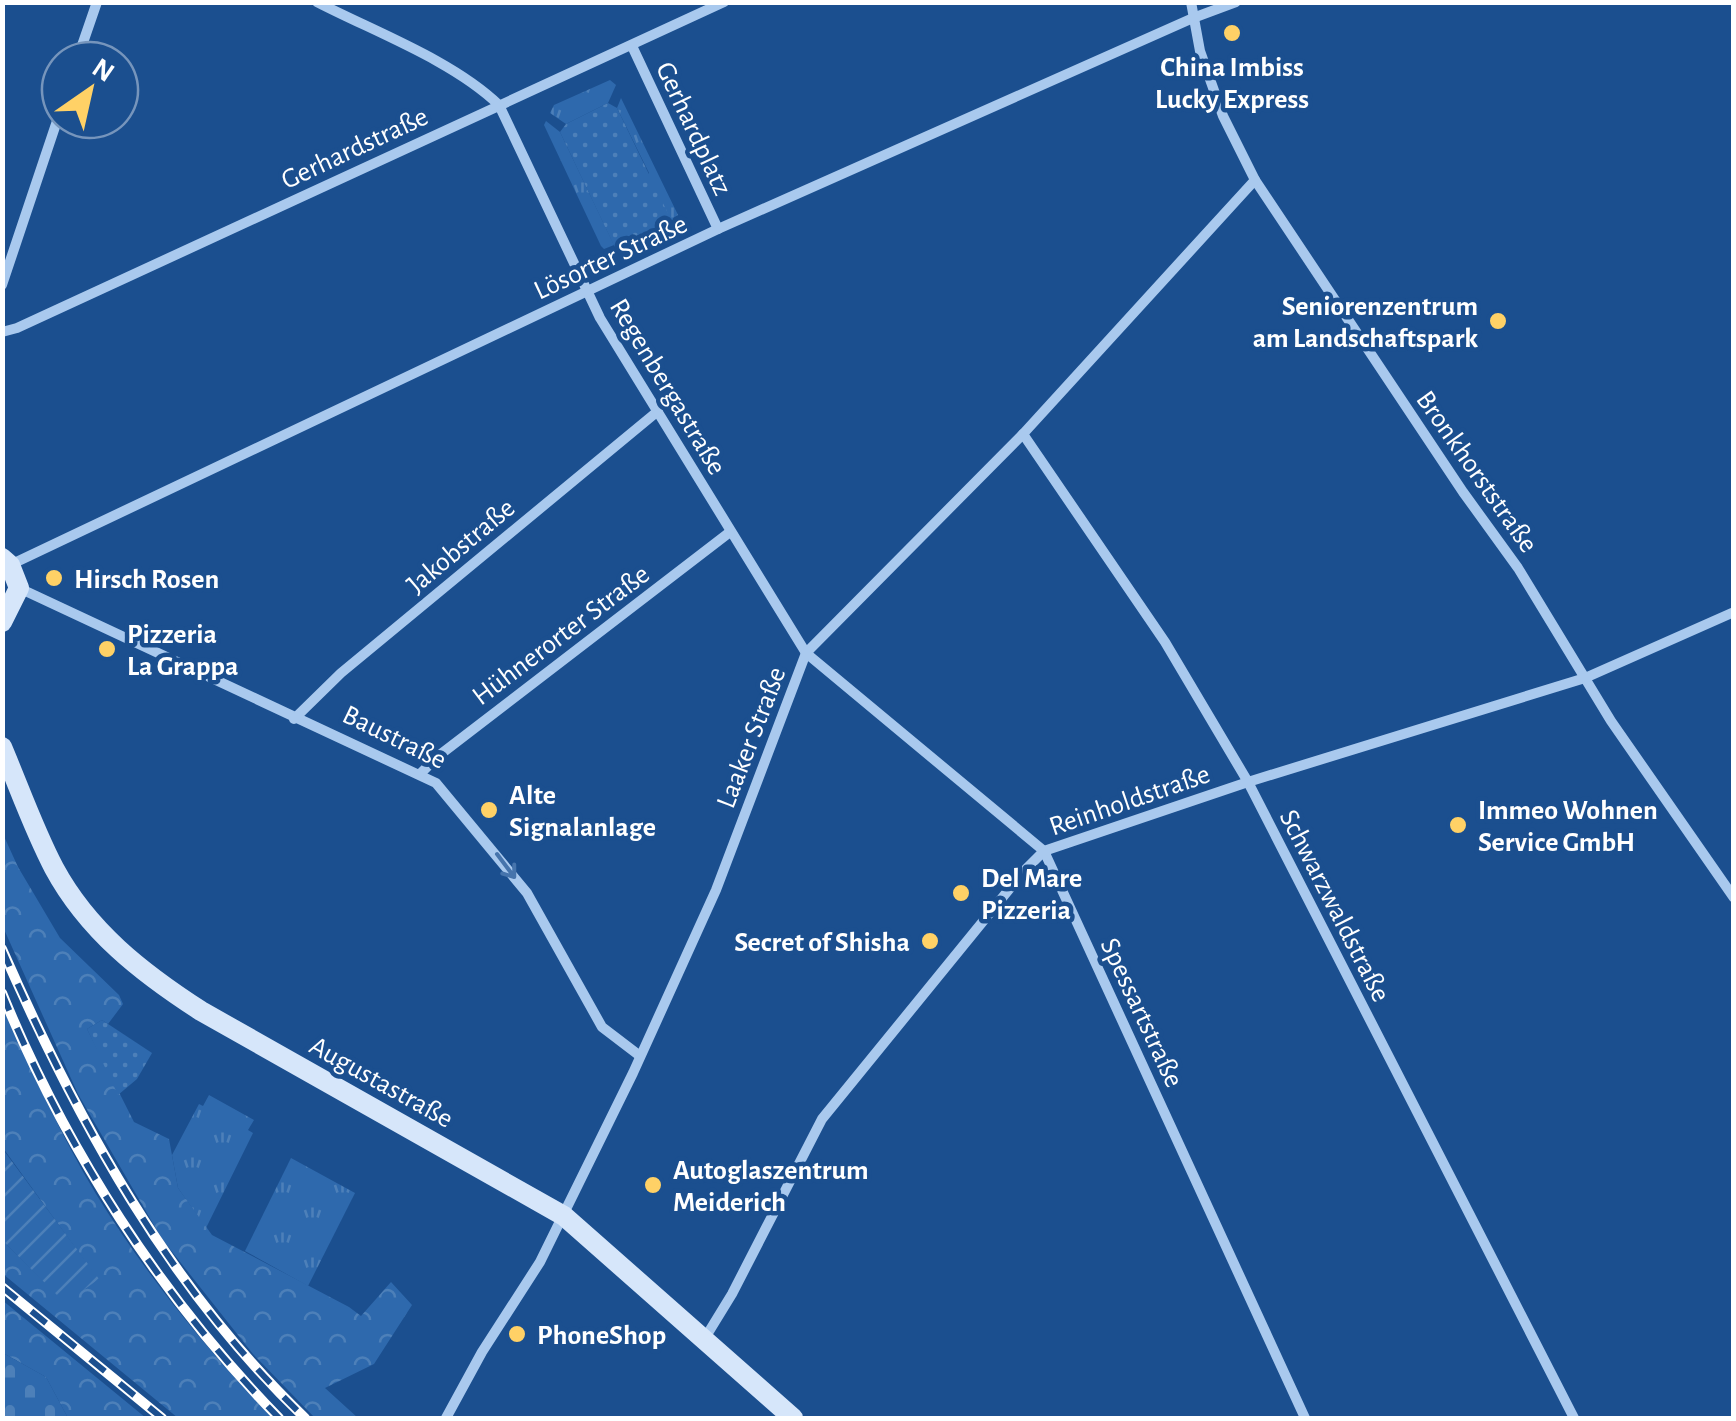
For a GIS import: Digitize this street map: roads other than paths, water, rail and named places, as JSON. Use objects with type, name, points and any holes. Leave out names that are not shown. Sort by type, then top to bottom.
[{"type":"main road","points":[[2,622],[20,588],[6,561]]},
{"type":"main road","name":"Augustastraße","points":[[2,747],[54,868],[85,916],[147,975],[205,1013],[564,1216],[792,1418]]},
{"type":"street","points":[[84,40],[96,2]]},
{"type":"street","name":"Regenbergastraße","points":[[317,2],[458,74],[500,105],[587,292],[806,653]]},
{"type":"street","name":"Gerhardstraße","points":[[2,332],[724,2]]},
{"type":"street","name":"Bronkhorststraße","points":[[1191,2],[1200,51],[1223,116],[1255,180],[1518,568],[1610,722],[1734,898]]},
{"type":"street","name":"Lösorter Straße","points":[[6,561],[718,230],[1236,2]]},
{"type":"street","name":"Gerhardplatz","points":[[632,46],[718,230]]},
{"type":"street","points":[[2,285],[51,140]]},
{"type":"street","name":"Laaker Straße","points":[[446,1418],[482,1352],[540,1262],[640,1056],[716,890],[806,653],[1023,434],[1255,180]]},
{"type":"street","name":"Jakobstraße","points":[[294,719],[341,672],[658,410]]},
{"type":"street","name":"Schwarzwaldstraße","points":[[1023,434],[1165,642],[1248,782],[1574,1418]]},
{"type":"street","name":"Hühnerorter Straße","points":[[420,774],[730,532]]},
{"type":"street","name":"Baustraße","points":[[20,588],[294,719],[420,774],[446,792],[527,894],[602,1027],[640,1056]]},
{"type":"street","name":"Reinholdstraße","points":[[704,1338],[732,1294],[822,1119],[1044,851],[1248,782],[1586,678],[1734,612]]},
{"type":"street","name":"Spessartstraße","points":[[806,653],[1044,851],[1305,1418]]},
{"type":"railway","points":[[2,949],[62,1076],[130,1198],[210,1314],[305,1418]]},
{"type":"railway","points":[[2,993],[56,1109],[120,1219],[195,1323],[279,1418]]},
{"type":"railway","points":[[2,1287],[162,1418]]},
{"type":"place","name":"China Imbiss Lucky Express","points":[[1232,33]]},
{"type":"place","name":"Seniorenzentrum am Landschaftspark","points":[[1498,321]]},
{"type":"place","name":"Hirsch Rosen","points":[[54,578]]},
{"type":"place","name":"Pizzeria La Grappa","points":[[107,649]]},
{"type":"place","name":"Alte Signalanlage","points":[[489,810]]},
{"type":"place","name":"Immeo Wohnen Service GmbH","points":[[1458,825]]},
{"type":"place","name":"Del Mare Pizzeria","points":[[961,893]]},
{"type":"place","name":"Secret of Shisha","points":[[930,941]]},
{"type":"place","name":"Autoglaszentrum Meiderich","points":[[653,1185]]},
{"type":"place","name":"PhoneShop","points":[[517,1334]]}]
